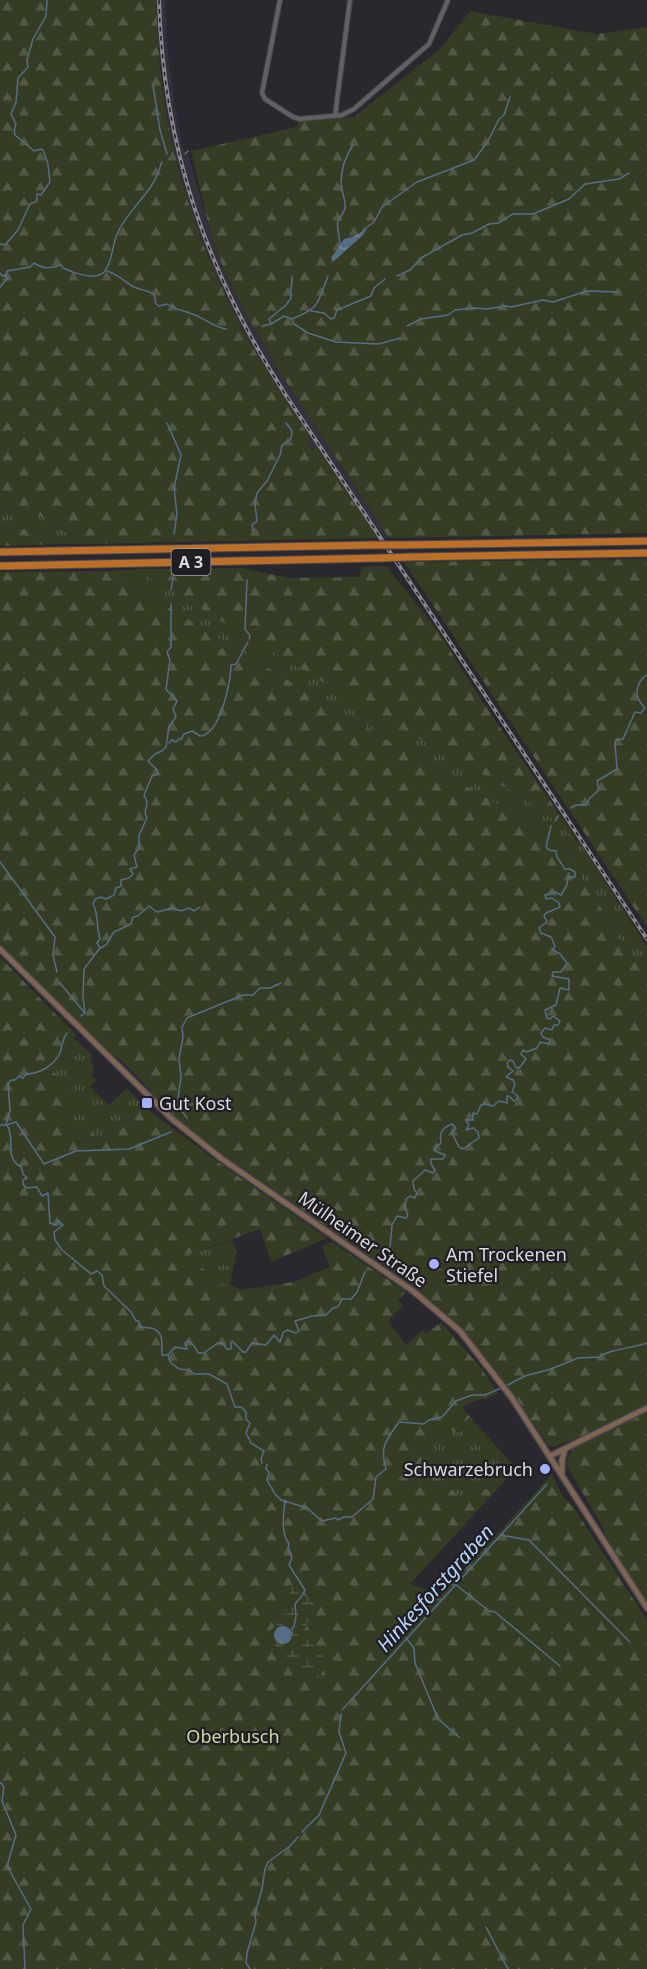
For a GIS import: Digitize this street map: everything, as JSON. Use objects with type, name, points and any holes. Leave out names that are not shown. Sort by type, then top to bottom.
[{"type":"highway","name":"A 3","points":[[0,552],[647,541]]},
{"type":"highway","name":"A 3","points":[[0,566],[647,553]]},
{"type":"main road","name":"Mülheimer Straße","points":[[0,949],[172,1119],[222,1159],[378,1265],[442,1314],[478,1353],[512,1398],[647,1608]]},
{"type":"main road","points":[[550,1456],[647,1408]]},
{"type":"main road","points":[[562,1474],[562,1460],[566,1449]]},
{"type":"street","points":[[280,0],[262,89],[263,96],[292,117],[300,119],[335,116],[354,109],[422,51],[433,37],[448,0]]},
{"type":"street","points":[[335,116],[350,0]]},
{"type":"shaded area","points":[[156,0],[165,0],[168,56],[183,149],[188,154],[223,268],[247,316],[283,377],[389,538],[378,538],[317,447],[312,450],[306,441],[311,437],[265,369],[236,318],[213,270],[191,212],[174,151],[164,100]]},
{"type":"green space","points":[[0,0],[156,0],[161,75],[169,128],[191,212],[212,265],[253,348],[311,438],[306,441],[312,450],[317,447],[378,538],[85,544],[33,512],[0,506]]},
{"type":"green space","points":[[470,11],[597,34],[647,27],[647,533],[389,538],[283,377],[247,316],[223,268],[210,231],[191,151],[297,127],[298,121],[354,117],[440,49]]},
{"type":"green space","points":[[0,506],[33,512],[85,544],[64,544],[46,533],[10,528],[0,517]]},
{"type":"green space","points":[[0,517],[10,528],[46,533],[64,544],[0,546]]},
{"type":"green space","points":[[647,559],[647,927],[404,562]]},
{"type":"green space","points":[[386,566],[438,631],[480,698],[573,834],[569,834],[558,822],[519,795],[381,717],[143,574],[141,569],[241,568],[290,578],[359,577],[362,567]]},
{"type":"green space","points":[[141,569],[143,574],[519,795],[558,822],[569,834],[573,834],[647,946],[647,979],[617,936],[592,892],[545,832],[375,733],[109,571]]},
{"type":"green space","points":[[109,571],[375,733],[545,832],[592,892],[617,936],[647,979],[647,1603],[609,1545],[602,1526],[567,1466],[567,1458],[574,1448],[570,1441],[553,1447],[548,1445],[512,1392],[475,1344],[444,1312],[408,1282],[223,1155],[175,1118],[150,1094],[149,1089],[119,1058],[111,1054],[0,945],[0,572]]},
{"type":"green space","name":"Oberbusch","points":[[0,957],[76,1035],[71,1041],[63,1062],[53,1071],[77,1099],[68,1108],[66,1120],[71,1126],[68,1130],[81,1144],[93,1132],[101,1142],[143,1106],[327,1238],[271,1262],[260,1229],[190,1254],[211,1277],[213,1285],[230,1284],[241,1290],[293,1282],[330,1267],[322,1246],[332,1242],[406,1292],[398,1300],[403,1306],[388,1321],[406,1345],[423,1330],[426,1334],[441,1322],[482,1369],[498,1393],[462,1408],[470,1417],[456,1433],[448,1429],[421,1462],[460,1497],[501,1485],[410,1584],[441,1595],[552,1474],[562,1495],[574,1508],[647,1620],[647,1969],[0,1969]]},
{"type":"green space","points":[[73,1038],[93,1055],[90,1060],[94,1067],[92,1076],[96,1080],[90,1087],[109,1105],[127,1088],[143,1106],[101,1142],[93,1132],[82,1144],[68,1130],[66,1120],[68,1108],[53,1071],[63,1062]]},
{"type":"green space","points":[[232,1240],[237,1252],[230,1284],[213,1285],[189,1254]]},
{"type":"green space","points":[[470,1417],[516,1468],[501,1485],[460,1497],[420,1463],[448,1429],[457,1433]]},
{"type":"green space","points":[[291,1585],[315,1604],[303,1633],[329,1663],[313,1685],[278,1656],[271,1630],[281,1620],[286,1610]]},
{"type":"water","points":[[367,228],[363,235],[333,262],[331,258],[344,239],[355,236]]},
{"type":"water","points":[[279,1626],[287,1626],[292,1631],[290,1642],[279,1644],[274,1639],[274,1631]]},
{"type":"waterway","points":[[0,244],[5,245],[18,230],[30,204],[37,201],[37,194],[41,195],[50,182],[48,164],[43,150],[34,151],[15,135],[16,124],[11,114],[16,102],[18,78],[28,67],[27,60],[33,39],[46,16],[47,0]]},
{"type":"waterway","points":[[153,85],[160,130],[167,154]]},
{"type":"waterway","points":[[363,230],[374,222],[382,207],[417,182],[474,160],[488,141],[499,119],[504,115],[510,97]]},
{"type":"waterway","points":[[340,245],[338,221],[345,206],[341,184],[342,172],[353,145]]},
{"type":"waterway","points":[[185,154],[188,151]]},
{"type":"waterway","points":[[6,274],[7,271],[30,267],[34,263],[48,268],[61,265],[67,270],[90,276],[101,274],[108,267],[116,237],[122,225],[153,183],[162,162]]},
{"type":"waterway","points":[[397,276],[410,270],[421,258],[462,235],[472,233],[489,224],[498,223],[513,214],[533,214],[569,199],[585,184],[619,179],[629,173]]},
{"type":"waterway","points":[[107,271],[134,287],[154,294],[156,304],[159,306],[167,304],[226,329]]},
{"type":"waterway","points":[[0,273],[2,276],[5,275]]},
{"type":"waterway","points":[[0,287],[7,279],[6,275]]},
{"type":"waterway","points":[[271,323],[269,319],[291,298],[292,276]]},
{"type":"waterway","points":[[262,326],[271,324],[284,316],[292,319],[313,308],[317,304],[328,276]]},
{"type":"waterway","points":[[311,311],[324,313],[331,319],[334,318],[337,310],[371,296],[374,288],[385,279]]},
{"type":"waterway","points":[[407,326],[421,319],[448,315],[455,310],[511,307],[543,300],[553,302],[587,291],[618,292]]},
{"type":"waterway","points":[[292,319],[294,324],[308,333],[336,342],[379,344],[400,338]]},
{"type":"waterway","points":[[167,423],[181,455],[174,488],[177,514],[174,534]]},
{"type":"waterway","points":[[253,531],[252,525],[257,521],[255,504],[257,493],[267,481],[280,455],[282,445],[291,439],[292,431],[286,423]]},
{"type":"waterway","points":[[171,590],[173,578]]},
{"type":"waterway","points":[[247,580],[245,629],[250,636],[249,639]]},
{"type":"waterway","points":[[81,1016],[85,1013],[84,969],[100,948],[97,943],[100,939],[93,904],[95,899],[101,897],[106,899],[114,895],[116,888],[121,886],[121,880],[133,874],[130,869],[137,867],[134,855],[139,848],[139,835],[147,818],[145,813],[147,802],[144,795],[152,776],[158,774],[148,761],[166,747],[169,726],[176,717],[173,709],[177,701],[166,689],[170,660],[167,652],[171,647],[171,604]]},
{"type":"waterway","points":[[169,743],[172,740],[176,742],[184,734],[192,731],[200,736],[213,727],[223,707],[231,665],[236,664],[248,642]]},
{"type":"waterway","points":[[571,808],[576,805],[586,805],[599,790],[597,781],[617,769],[615,743],[616,740],[623,739],[635,712],[641,713],[645,708],[641,704],[637,690],[647,674]]},
{"type":"waterway","points":[[555,821],[558,816]]},
{"type":"waterway","points":[[382,1258],[390,1247],[392,1225],[397,1216],[406,1218],[408,1216],[405,1208],[406,1199],[410,1196],[415,1198],[417,1193],[413,1181],[425,1170],[433,1173],[435,1170],[431,1159],[443,1159],[445,1155],[435,1151],[441,1143],[442,1131],[452,1124],[456,1128],[452,1133],[459,1147],[463,1149],[479,1138],[478,1132],[473,1128],[466,1130],[469,1125],[466,1120],[473,1120],[473,1113],[477,1114],[481,1105],[493,1106],[499,1101],[507,1103],[507,1096],[514,1101],[517,1099],[518,1096],[512,1092],[515,1085],[513,1080],[506,1077],[513,1071],[507,1063],[510,1060],[516,1068],[520,1067],[526,1059],[521,1054],[523,1050],[526,1052],[537,1048],[540,1042],[549,1044],[550,1040],[543,1037],[541,1033],[545,1028],[552,1030],[554,1025],[558,1025],[560,1021],[553,1016],[550,1019],[547,1018],[545,1010],[556,1005],[560,988],[569,990],[569,979],[552,976],[553,972],[561,972],[567,963],[560,954],[553,950],[555,946],[551,937],[541,933],[539,928],[547,922],[544,916],[546,913],[560,907],[559,903],[552,898],[546,899],[545,895],[555,892],[561,895],[567,885],[568,877],[575,877],[575,872],[565,869],[556,851],[546,847],[551,826]]},
{"type":"waterway","points":[[0,862],[55,937],[53,955],[57,972]]},
{"type":"waterway","points":[[100,948],[106,945],[114,932],[131,924],[133,917],[138,916],[149,906],[157,912],[173,908],[181,911],[189,908],[194,911],[200,907]]},
{"type":"waterway","points":[[60,983],[84,1012]]},
{"type":"waterway","points":[[187,1118],[177,1104],[181,1078],[179,1058],[183,1038],[182,1027],[187,1018],[243,995],[253,995],[260,988],[270,988],[281,983]]},
{"type":"waterway","points":[[6,1124],[10,1111],[8,1084],[19,1076],[23,1078],[26,1074],[41,1071],[50,1065],[60,1053],[67,1033]]},
{"type":"waterway","points":[[7,1125],[16,1122],[44,1164],[76,1151],[129,1149],[171,1132]]},
{"type":"waterway","points":[[0,1125],[7,1125],[9,1130],[12,1156],[19,1166],[21,1165],[23,1174],[27,1178],[23,1180],[23,1184],[26,1188],[37,1187],[42,1196],[48,1193],[50,1223],[56,1225],[58,1220],[63,1225],[54,1232],[55,1240],[62,1250],[91,1274],[97,1271],[102,1275],[104,1286],[131,1312],[136,1321],[139,1321],[140,1327],[152,1328],[160,1334],[162,1355],[168,1355],[175,1347],[187,1349],[185,1343],[188,1341],[198,1353],[204,1353],[218,1343],[231,1349],[232,1341],[243,1352],[246,1352],[252,1343],[266,1345],[274,1335],[280,1342],[283,1333],[287,1330],[296,1333],[299,1331],[295,1321],[326,1315],[333,1308],[338,1307],[342,1299],[351,1299],[357,1292],[365,1272]]},
{"type":"waterway","points":[[506,1386],[525,1376],[578,1358],[600,1357],[609,1352],[647,1343]]},
{"type":"waterway","points":[[168,1355],[171,1363],[179,1369],[189,1370],[195,1374],[209,1374],[227,1384],[235,1407],[241,1407],[246,1412],[246,1419],[250,1423],[246,1433],[251,1443],[264,1451],[262,1463]]},
{"type":"waterway","points":[[267,1464],[266,1469],[269,1472],[267,1480],[281,1500],[307,1508],[322,1521],[352,1517],[373,1499],[376,1477],[386,1469],[383,1454],[385,1443],[399,1422],[424,1424],[429,1420],[442,1417],[456,1401],[472,1395],[485,1395],[501,1388]]},
{"type":"waterway","name":"Hinkesforstgraben","points":[[342,1710],[547,1484]]},
{"type":"waterway","points":[[285,1500],[284,1528],[292,1558],[289,1565],[305,1590],[295,1604],[296,1616],[294,1627],[291,1629]]},
{"type":"waterway","points":[[500,1535],[529,1540],[630,1642]]},
{"type":"waterway","points":[[455,1584],[489,1611],[495,1612],[560,1666]]},
{"type":"waterway","points":[[406,1638],[414,1648],[415,1663],[438,1719],[459,1737]]},
{"type":"waterway","name":"Hinkesforstgraben","points":[[302,1832],[319,1815],[346,1753],[339,1732],[341,1714]]},
{"type":"waterway","points":[[0,1782],[4,1787],[2,1801],[16,1835],[7,1866],[31,1909],[23,1925],[25,1969]]},
{"type":"waterway","name":"Hinkesforstgraben","points":[[250,1969],[246,1963],[247,1953],[256,1922],[255,1914],[265,1869],[268,1862],[298,1837]]},
{"type":"waterway","points":[[486,1927],[508,1969]]},
{"type":"railway","points":[[159,0],[162,54],[169,106],[180,157],[211,254],[257,348],[285,394],[647,939]]},
{"type":"place","name":"Gut Kost","points":[[147,1103]]},
{"type":"place","name":"Am Trockenen Stiefel","points":[[434,1264]]},
{"type":"place","name":"Schwarzebruch","points":[[545,1469]]}]
